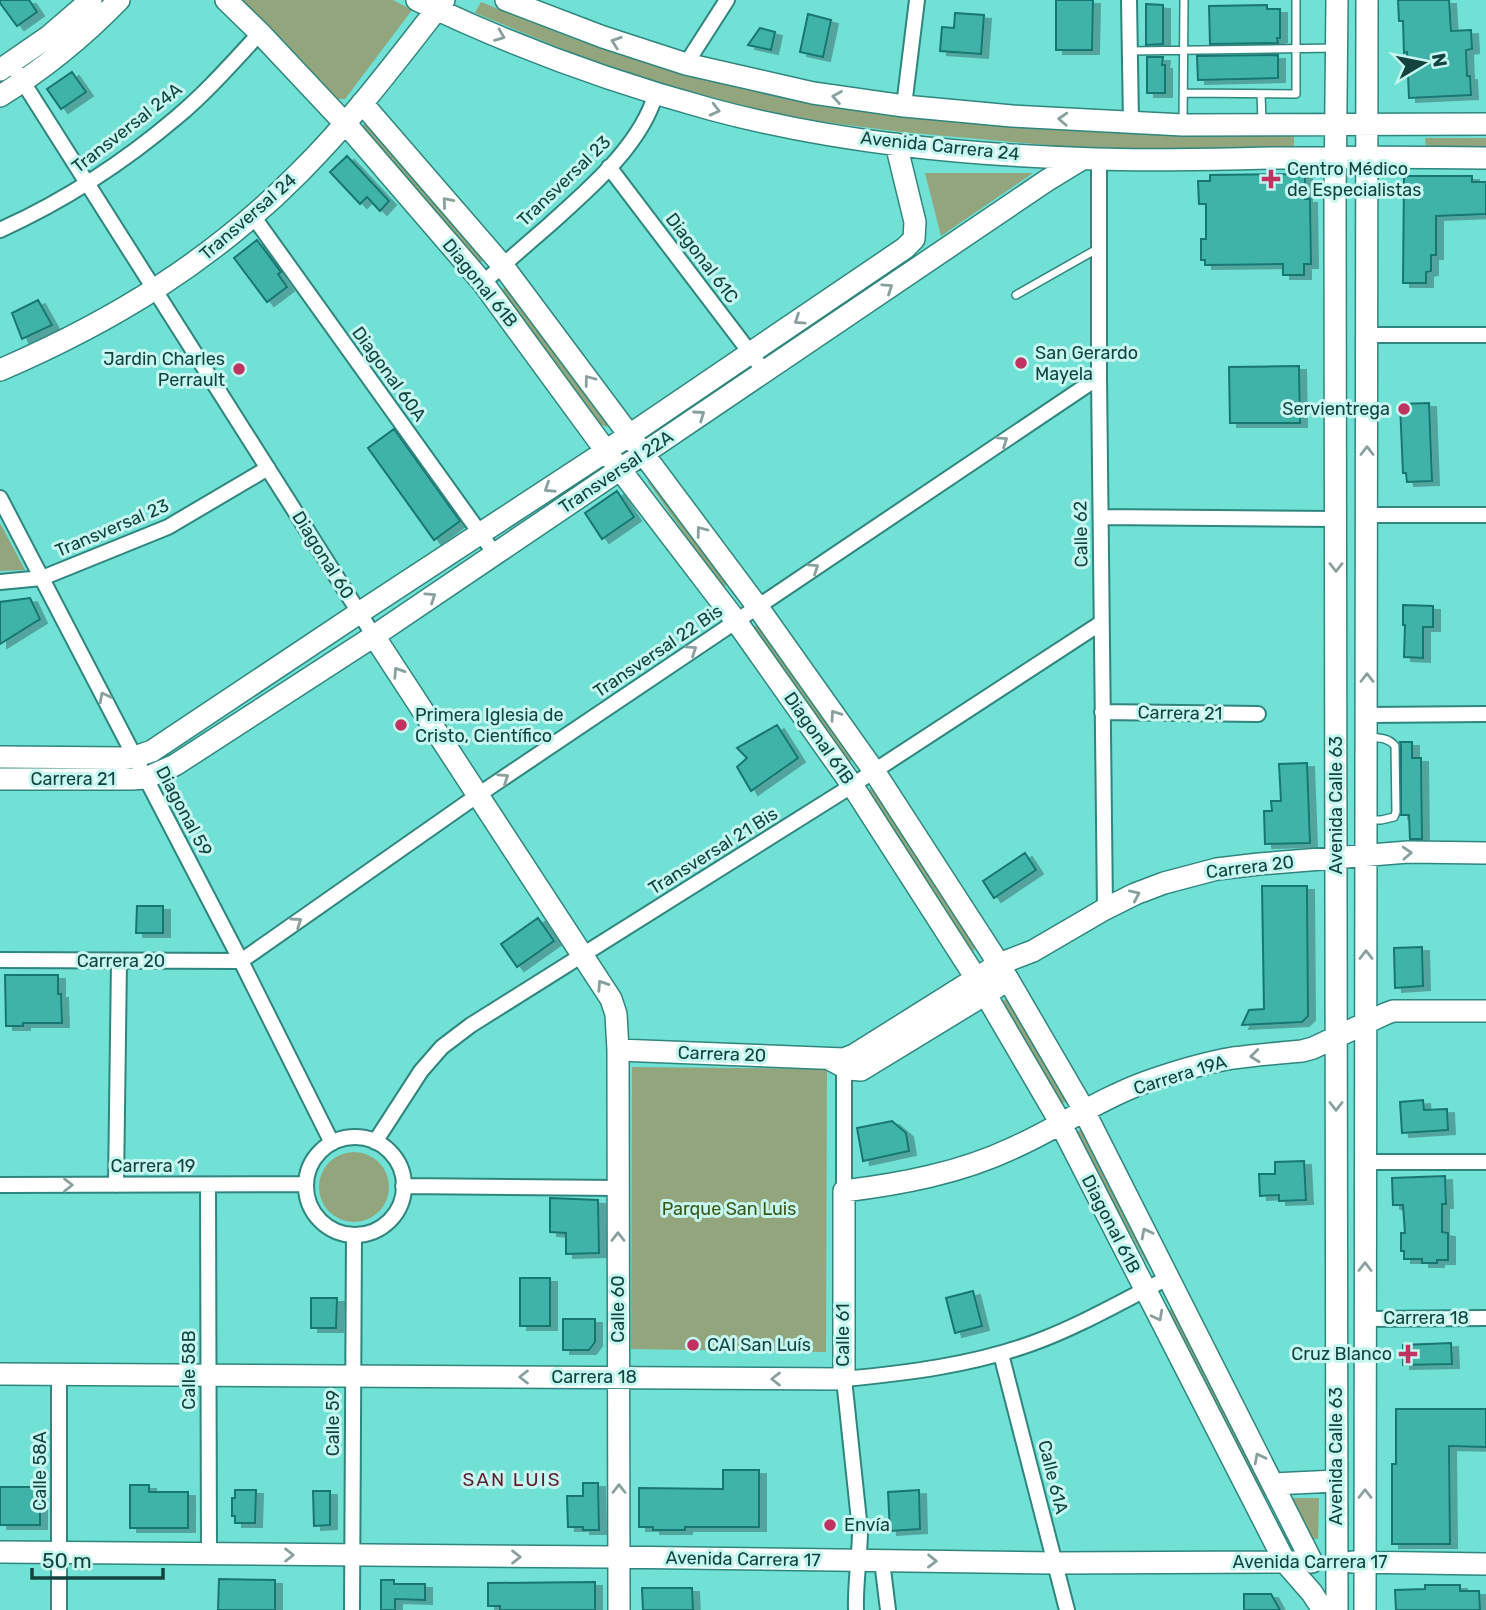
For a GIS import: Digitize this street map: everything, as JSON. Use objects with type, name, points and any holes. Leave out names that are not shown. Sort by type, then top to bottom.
[{"type":"street","points":[[6,66],[68,21],[91,0]]},
{"type":"street","points":[[0,96],[77,41],[119,0]]},
{"type":"street","name":"Diagonal 61B","points":[[226,0],[345,123],[483,283],[606,451],[736,621],[852,785],[981,986],[1060,1125],[1285,1562],[1323,1610]]},
{"type":"street","name":"Avenida Carrera 24","points":[[417,0],[440,5],[589,71],[656,93],[770,123],[862,139],[977,152],[1090,159],[1486,158]]},
{"type":"street","name":"Avenida Carrera 24","points":[[506,0],[603,37],[686,64],[813,93],[904,106],[1012,116],[1183,124],[1486,124]]},
{"type":"street","points":[[686,64],[727,0]]},
{"type":"street","points":[[904,106],[917,0]]},
{"type":"street","points":[[1129,0],[1131,122]]},
{"type":"street","name":"Avenida Calle 63","points":[[1337,0],[1337,1610]]},
{"type":"street","name":"Avenida Calle 63","points":[[1365,1610],[1367,0]]},
{"type":"street","name":"Transversal 24","points":[[0,370],[51,348],[155,290],[253,216],[302,170],[345,123],[440,5]]},
{"type":"street","name":"Transversal 24A","points":[[0,230],[88,184],[134,151],[177,117],[260,33]]},
{"type":"street","name":"Diagonal 60","points":[[6,66],[23,82],[374,636],[611,999],[615,1007],[618,1050]]},
{"type":"street","name":"Transversal 23","points":[[483,283],[577,200],[609,167],[634,139],[651,110],[656,93]]},
{"type":"street","name":"Diagonal 61B","points":[[362,103],[503,266],[757,606],[874,771],[1003,972],[1084,1111],[1312,1562]]},
{"type":"street","name":"Transversal 22A","points":[[135,758],[166,743],[359,612],[630,435],[905,248],[914,239],[915,222],[896,144]]},
{"type":"street","name":"Transversal 22A","points":[[146,778],[175,765],[374,636],[1046,181],[1090,159]]},
{"type":"street","name":"Calle 62","points":[[1090,159],[1099,248],[1105,901]]},
{"type":"street","name":"Diagonal 61C","points":[[609,167],[764,371]]},
{"type":"street","name":"Diagonal 60A","points":[[253,216],[495,554]]},
{"type":"street","points":[[1367,335],[1486,335]]},
{"type":"street","name":"Transversal 22 Bis","points":[[241,961],[478,795],[1099,377]]},
{"type":"street","name":"Transversal 23","points":[[0,582],[42,578],[168,527],[268,468]]},
{"type":"street","name":"Diagonal 59","points":[[0,498],[241,961],[332,1143]]},
{"type":"street","points":[[1367,515],[1486,515]]},
{"type":"street","points":[[1101,517],[1336,519]]},
{"type":"street","name":"Transversal 21 Bis","points":[[374,1142],[421,1071],[442,1047],[471,1025],[874,771],[1101,623]]},
{"type":"street","name":"Carrera 21","points":[[1102,712],[1258,714]]},
{"type":"street","points":[[1366,715],[1486,714]]},
{"type":"street","name":"Carrera 21","points":[[0,757],[135,758]]},
{"type":"street","name":"Carrera 21","points":[[0,779],[146,778]]},
{"type":"street","name":"Carrera 20","points":[[618,1050],[838,1062],[981,986],[1105,901],[1204,872],[1259,864],[1408,852],[1486,853]]},
{"type":"street","name":"Carrera 20","points":[[0,960],[241,961]]},
{"type":"street","points":[[116,1185],[119,961]]},
{"type":"street","name":"Carrera 19A","points":[[844,1191],[932,1176],[984,1161],[1144,1083],[1178,1071],[1232,1059],[1302,1051],[1400,1010],[1486,1011]]},
{"type":"street","name":"Calle 60","points":[[618,1050],[619,1610]]},
{"type":"street","name":"Calle 61","points":[[838,1062],[844,1191],[844,1379],[860,1530],[856,1610]]},
{"type":"street","points":[[354,1137],[374,1142],[392,1155],[402,1175],[399,1208],[385,1225],[375,1231],[354,1235],[333,1230],[323,1224],[310,1206],[306,1184],[313,1160],[332,1143],[354,1137]]},
{"type":"street","points":[[1366,1162],[1486,1161]]},
{"type":"street","name":"Carrera 19","points":[[0,1185],[306,1184]]},
{"type":"street","name":"Calle 58B","points":[[208,1185],[209,1554]]},
{"type":"street","points":[[403,1186],[618,1188]]},
{"type":"street","name":"Calle 59","points":[[352,1610],[354,1235]]},
{"type":"street","name":"Carrera 18","points":[[0,1374],[844,1379],[948,1366],[1001,1354],[1065,1330],[1168,1278]]},
{"type":"street","name":"Carrera 18","points":[[1365,1319],[1486,1318]]},
{"type":"street","name":"Calle 61A","points":[[1001,1354],[1067,1610]]},
{"type":"street","name":"Calle 58A","points":[[59,1374],[59,1610]]},
{"type":"street","points":[[1273,1485],[1336,1481]]},
{"type":"street","name":"Avenida Carrera 17","points":[[0,1552],[1055,1563],[1486,1564]]},
{"type":"street","points":[[882,1561],[888,1610]]},
{"type":"lane","points":[[1183,124],[1184,0]]},
{"type":"lane","points":[[1184,93],[1296,94],[1296,0]]},
{"type":"lane","points":[[1130,51],[1336,48]]},
{"type":"lane","points":[[1261,94],[1262,125]]},
{"type":"lane","points":[[1016,295],[1099,248]]},
{"type":"lane","points":[[1366,737],[1381,738],[1395,746],[1396,812],[1394,817],[1366,820]]},
{"type":"green space","points":[[241,0],[393,0],[412,10],[345,99],[336,99]]},
{"type":"green space","points":[[481,2],[577,40],[669,70],[790,100],[904,117],[1058,129],[1170,135],[1294,134],[1294,152],[1171,153],[1057,146],[902,132],[785,117],[663,84],[575,54],[475,13]]},
{"type":"green space","points":[[369,118],[482,257],[481,264],[475,264],[360,130]]},
{"type":"green space","points":[[1425,138],[1486,138],[1486,148],[1426,148]]},
{"type":"green space","points":[[925,173],[1033,173],[941,236]]},
{"type":"green space","points":[[507,286],[608,420],[607,427],[600,424],[503,291]]},
{"type":"green space","points":[[650,477],[728,579],[727,585],[722,587],[648,482]]},
{"type":"green space","points":[[0,523],[25,570],[0,571]]},
{"type":"green space","points":[[759,624],[853,756],[850,762],[846,762],[754,629]]},
{"type":"green space","points":[[876,787],[975,944],[974,951],[870,793],[870,788]]},
{"type":"green space","points":[[1006,999],[1066,1102],[1060,1103],[1003,1004]]},
{"type":"green space","name":"Parque San Luis","points":[[632,1067],[827,1069],[826,1352],[631,1349]]},
{"type":"green space","points":[[1081,1129],[1152,1262],[1146,1262],[1076,1134]]},
{"type":"green space","points":[[354,1152],[379,1162],[389,1187],[379,1212],[354,1222],[329,1212],[319,1187],[329,1162]]},
{"type":"green space","points":[[1175,1308],[1268,1494],[1262,1498],[1169,1310]]},
{"type":"green space","points":[[1290,1498],[1319,1498],[1318,1539],[1313,1539]]},
{"type":"building","points":[[0,0],[29,0],[37,12],[17,26]]},
{"type":"building","points":[[1056,0],[1093,0],[1092,50],[1056,50]]},
{"type":"building","points":[[1398,0],[1449,0],[1451,31],[1471,30],[1472,49],[1466,50],[1471,95],[1409,98],[1407,52],[1404,53],[1403,21],[1399,21]]},
{"type":"building","points":[[1146,4],[1163,5],[1163,44],[1146,45]]},
{"type":"building","points":[[1267,5],[1267,9],[1280,9],[1278,43],[1210,44],[1209,6]]},
{"type":"building","points":[[955,13],[984,15],[981,54],[940,51],[942,27],[954,28]]},
{"type":"building","points":[[808,14],[831,20],[823,57],[800,52]]},
{"type":"building","points":[[760,28],[775,32],[771,50],[748,45]]},
{"type":"building","points":[[1278,55],[1278,78],[1198,80],[1197,56]]},
{"type":"building","points":[[1147,57],[1163,57],[1165,93],[1147,93]]},
{"type":"building","points":[[72,72],[86,92],[61,109],[47,89]]},
{"type":"building","points":[[347,156],[389,201],[380,211],[367,197],[360,204],[330,172]]},
{"type":"building","points":[[1305,174],[1305,199],[1310,199],[1311,264],[1304,264],[1304,275],[1283,275],[1283,264],[1205,265],[1205,260],[1201,260],[1201,239],[1206,239],[1206,204],[1199,204],[1198,181],[1210,181],[1210,175]]},
{"type":"building","points":[[1404,176],[1472,176],[1472,182],[1486,182],[1486,214],[1436,216],[1436,255],[1431,255],[1431,271],[1426,272],[1426,283],[1403,283]]},
{"type":"building","points":[[257,240],[281,272],[278,274],[287,287],[267,302],[234,258]]},
{"type":"building","points":[[38,300],[52,325],[22,339],[12,313]]},
{"type":"building","points":[[1299,366],[1300,423],[1230,423],[1229,367]]},
{"type":"building","points":[[1429,403],[1432,481],[1407,482],[1406,473],[1403,473],[1400,404]]},
{"type":"building","points":[[394,429],[460,521],[434,540],[368,448]]},
{"type":"building","points":[[617,491],[634,517],[602,539],[585,513]]},
{"type":"building","points":[[30,598],[40,619],[0,644],[0,602]]},
{"type":"building","points":[[1403,605],[1433,606],[1433,627],[1423,627],[1423,658],[1404,657]]},
{"type":"building","points":[[777,725],[798,758],[751,791],[737,767],[747,758],[737,748]]},
{"type":"building","points":[[1400,742],[1412,742],[1412,758],[1421,758],[1422,839],[1410,839],[1409,815],[1401,815]]},
{"type":"building","points":[[1307,763],[1310,843],[1265,844],[1264,811],[1272,811],[1271,801],[1281,801],[1279,764]]},
{"type":"building","points":[[1025,853],[1036,870],[994,898],[983,881]]},
{"type":"building","points":[[1262,886],[1307,886],[1308,1016],[1302,1022],[1242,1025],[1249,1010],[1264,1009]]},
{"type":"building","points":[[137,906],[163,906],[163,933],[136,933]]},
{"type":"building","points":[[538,918],[554,941],[517,967],[501,944]]},
{"type":"building","points":[[1422,947],[1423,986],[1395,988],[1394,948]]},
{"type":"building","points":[[5,975],[58,975],[62,1023],[6,1026]]},
{"type":"building","points":[[1423,1100],[1424,1110],[1447,1109],[1448,1130],[1402,1133],[1400,1102]]},
{"type":"building","points":[[892,1121],[906,1133],[909,1151],[863,1161],[857,1128]]},
{"type":"building","points":[[1304,1161],[1306,1200],[1279,1201],[1279,1195],[1260,1196],[1259,1174],[1275,1174],[1275,1162]]},
{"type":"building","points":[[1445,1176],[1446,1204],[1442,1204],[1442,1232],[1448,1233],[1448,1260],[1422,1263],[1422,1259],[1404,1259],[1404,1251],[1401,1251],[1401,1233],[1405,1233],[1403,1205],[1393,1205],[1392,1178]]},
{"type":"building","points":[[550,1198],[598,1200],[599,1253],[566,1254],[566,1233],[550,1232]]},
{"type":"building","points":[[520,1278],[550,1278],[550,1326],[520,1326]]},
{"type":"building","points":[[973,1291],[982,1326],[955,1333],[946,1298]]},
{"type":"building","points":[[311,1298],[337,1298],[336,1328],[311,1328]]},
{"type":"building","points":[[563,1319],[595,1319],[595,1342],[589,1350],[563,1350]]},
{"type":"building","points":[[1451,1343],[1452,1364],[1403,1365],[1403,1345]]},
{"type":"building","points":[[1396,1409],[1486,1409],[1486,1447],[1449,1446],[1450,1544],[1392,1544],[1392,1464],[1396,1464]]},
{"type":"building","points":[[723,1470],[759,1470],[759,1527],[653,1530],[653,1527],[639,1527],[639,1488],[723,1489]]},
{"type":"building","points":[[583,1483],[598,1483],[599,1530],[568,1527],[567,1496],[583,1496]]},
{"type":"building","points":[[130,1485],[149,1485],[149,1492],[188,1492],[188,1528],[130,1528]]},
{"type":"building","points":[[0,1487],[40,1487],[40,1525],[0,1525]]},
{"type":"building","points":[[235,1490],[256,1490],[255,1523],[235,1523],[235,1516],[232,1516],[232,1498],[235,1498]]},
{"type":"building","points":[[919,1490],[920,1529],[890,1531],[888,1492]]},
{"type":"building","points":[[313,1491],[330,1491],[330,1525],[314,1526]]},
{"type":"building","points":[[219,1579],[275,1580],[275,1610],[218,1610]]},
{"type":"building","points":[[381,1580],[394,1580],[394,1584],[425,1584],[425,1600],[395,1599],[395,1610],[381,1610]]},
{"type":"building","points":[[595,1582],[595,1610],[500,1610],[500,1606],[488,1606],[488,1583]]},
{"type":"building","points":[[1425,1585],[1460,1585],[1460,1591],[1479,1591],[1480,1610],[1396,1610],[1395,1590],[1425,1589]]},
{"type":"building","points":[[642,1588],[692,1588],[693,1610],[643,1610]]},
{"type":"building","points":[[1244,1594],[1271,1594],[1280,1610],[1244,1610]]},
{"type":"place","name":"Centro Médico de Especialistas","points":[[1271,179]]},
{"type":"place","name":"San Gerardo Mayela","points":[[1021,363]]},
{"type":"place","name":"Jardin Charles Perrault","points":[[239,369]]},
{"type":"place","name":"Servientrega","points":[[1404,409]]},
{"type":"place","name":"Primera Iglesia de Cristo, Científico","points":[[401,725]]},
{"type":"place","name":"CAI San Luís","points":[[693,1345]]},
{"type":"place","name":"Cruz Blanco","points":[[1408,1354]]},
{"type":"place","name":"Envía","points":[[830,1525]]},
{"type":"district","name":"SAN LUIS","points":[[512,1479]]}]
